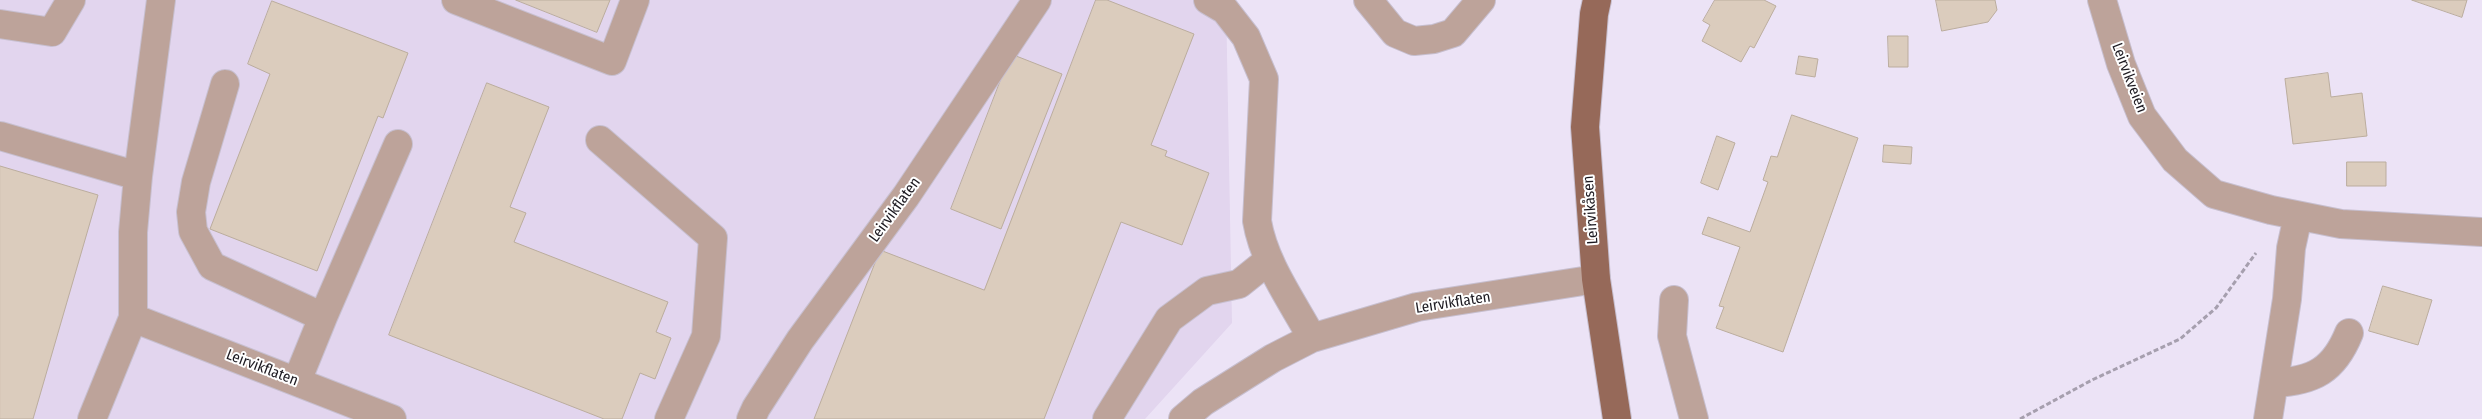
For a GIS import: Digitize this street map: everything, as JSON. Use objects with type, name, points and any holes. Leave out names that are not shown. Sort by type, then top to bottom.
[{"type":"main road","name":"Leirvikåsen","points":[[1597,0],[1594,14],[1585,127],[1596,280],[1617,419]]},
{"type":"street","points":[[0,24],[52,32],[71,0]]},
{"type":"street","points":[[92,419],[132,318],[133,232],[138,176],[161,0]]},
{"type":"street","points":[[456,0],[612,61],[635,0]]},
{"type":"street","name":"Leirvikflaten","points":[[751,419],[756,408],[800,340],[906,196],[1037,0]]},
{"type":"street","points":[[1208,0],[1225,10],[1246,37],[1264,79],[1257,221],[1260,237],[1269,260],[1312,338]]},
{"type":"street","points":[[1368,0],[1395,33],[1414,41],[1434,40],[1453,33],[1481,0]]},
{"type":"street","name":"Leirvikveien","points":[[2102,0],[2121,64],[2142,116],[2175,160],[2214,194],[2271,210],[2341,224],[2482,232]]},
{"type":"street","points":[[225,84],[196,182],[191,212],[193,232],[212,266],[323,317]]},
{"type":"street","points":[[0,136],[138,176]]},
{"type":"street","points":[[600,140],[713,238],[706,336],[669,419]]},
{"type":"street","points":[[297,381],[398,144]]},
{"type":"street","points":[[2268,419],[2286,299],[2291,248],[2298,216]]},
{"type":"street","points":[[1107,419],[1169,319],[1207,291],[1239,284],[1269,260]]},
{"type":"street","name":"Leirvikflaten","points":[[1183,419],[1203,402],[1273,358],[1312,338],[1417,307],[1596,280]]},
{"type":"street","points":[[1674,300],[1672,336],[1694,419]]},
{"type":"street","name":"Leirvikflaten","points":[[132,318],[392,419]]},
{"type":"street","points":[[2274,383],[2298,382],[2317,375],[2343,349],[2349,333]]},
{"type":"path","points":[[2020,419],[2092,380],[2180,340],[2216,308],[2257,252],[2271,210]]},
{"type":"shaded area","points":[[0,0],[1226,0],[1232,323],[1145,419],[0,419]]},
{"type":"building","points":[[516,0],[610,0],[597,32]]},
{"type":"building","points":[[1096,0],[1107,0],[1194,34],[1151,145],[1167,151],[1165,156],[1209,173],[1182,245],[1121,222],[1044,419],[814,419],[880,250],[984,290]]},
{"type":"building","points":[[1715,0],[1764,0],[1776,6],[1754,48],[1750,46],[1741,62],[1702,41],[1710,25],[1703,21]]},
{"type":"building","points":[[1936,0],[1995,0],[1997,10],[1988,22],[1942,31]]},
{"type":"building","points":[[2412,0],[2467,0],[2462,17]]},
{"type":"building","points":[[272,1],[408,53],[383,118],[378,116],[317,271],[210,229],[270,74],[248,64]]},
{"type":"building","points":[[1888,36],[1908,36],[1908,67],[1889,67]]},
{"type":"building","points":[[1011,54],[1062,74],[1001,229],[951,209]]},
{"type":"building","points":[[1799,56],[1818,59],[1815,77],[1796,74]]},
{"type":"building","points":[[2328,73],[2331,97],[2362,93],[2367,136],[2293,144],[2285,79]]},
{"type":"building","points":[[487,83],[549,107],[510,207],[526,213],[514,242],[668,302],[656,332],[671,338],[655,379],[640,373],[622,419],[604,419],[389,335]]},
{"type":"building","points":[[1792,115],[1858,138],[1783,352],[1716,328],[1724,307],[1719,306],[1740,247],[1702,234],[1708,217],[1750,232],[1768,182],[1763,180],[1771,156],[1777,157]]},
{"type":"building","points":[[1717,136],[1735,143],[1718,190],[1701,183]]},
{"type":"building","points":[[1884,145],[1912,147],[1911,164],[1883,162]]},
{"type":"building","points":[[2347,162],[2386,162],[2386,186],[2347,186]]},
{"type":"building","points":[[0,166],[98,195],[33,419],[0,419]]},
{"type":"building","points":[[2383,286],[2432,300],[2418,345],[2369,331]]}]
